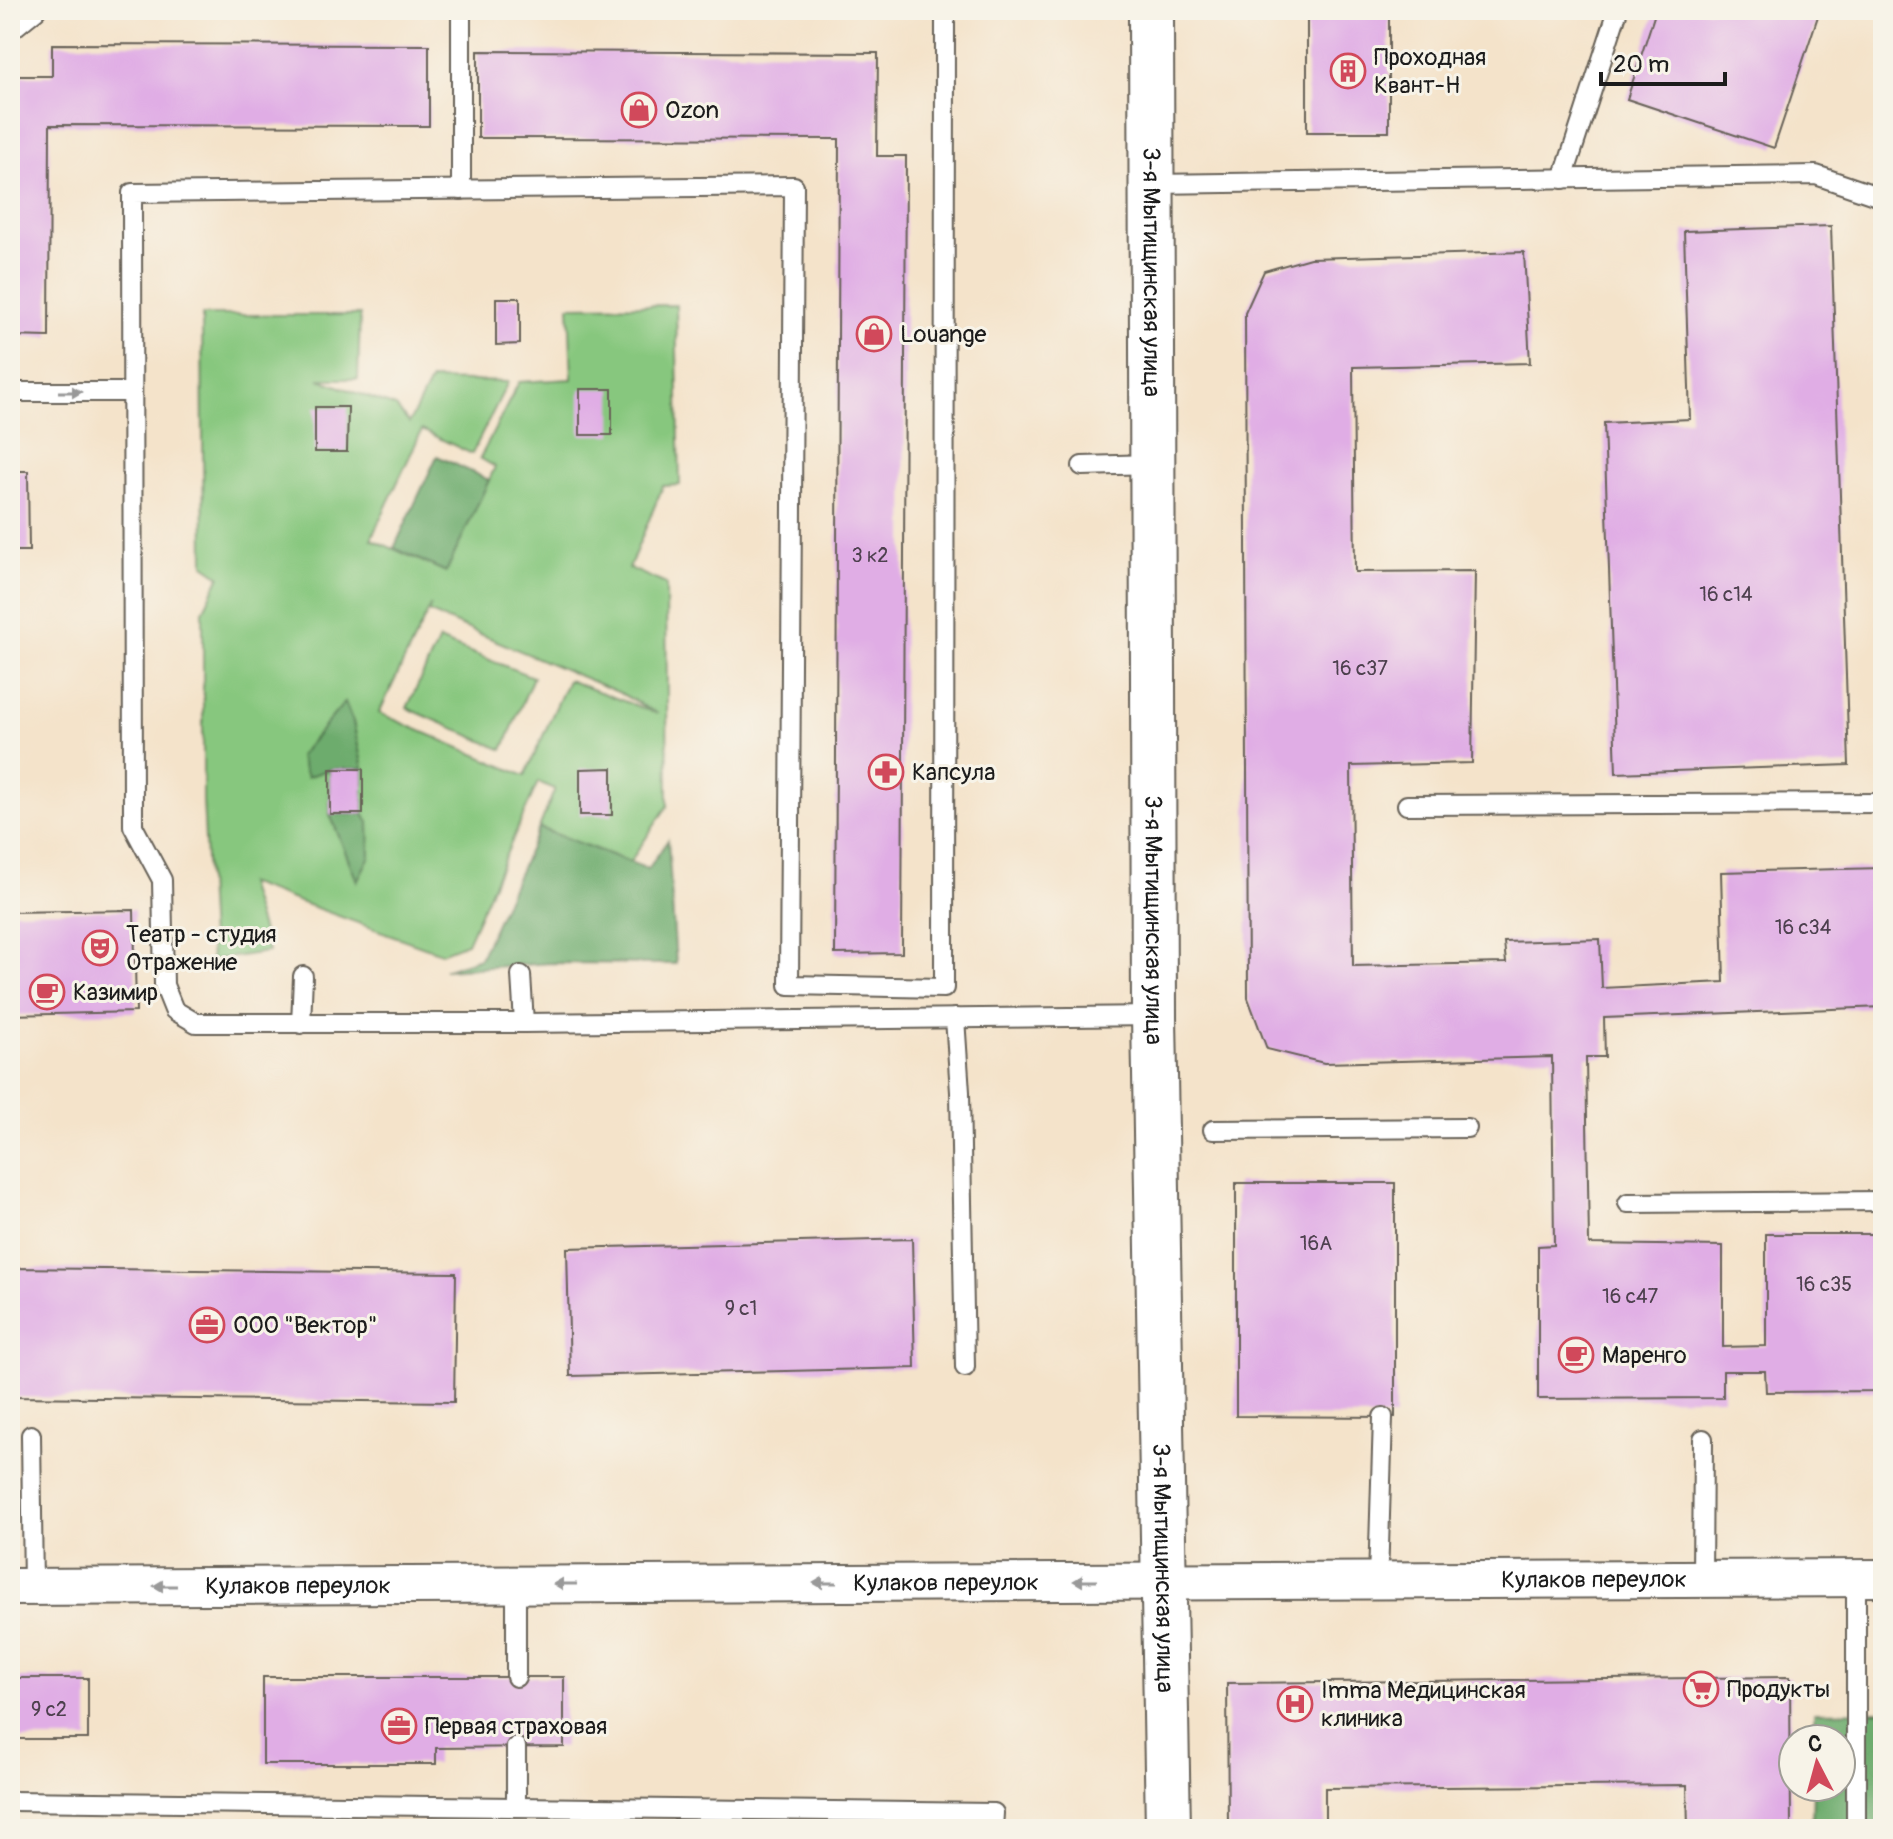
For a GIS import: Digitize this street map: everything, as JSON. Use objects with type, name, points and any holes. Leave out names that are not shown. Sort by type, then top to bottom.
[{"type":"street","name":"3-я Мытищинская улица","points":[[1151,10],[1154,1016],[1168,1829]]},
{"type":"street","name":"Кулаков переулок","points":[[21,1587],[1870,1578]]},
{"type":"lane","points":[[10,31],[36,10]]},
{"type":"lane","points":[[461,10],[461,190]]},
{"type":"lane","points":[[945,10],[944,988],[789,985],[794,186],[132,193],[133,826],[162,880],[164,985],[174,1010],[196,1023],[1154,1016]]},
{"type":"lane","points":[[1563,179],[1618,10]]},
{"type":"lane","points":[[1151,184],[1816,175],[1883,198]]},
{"type":"lane","points":[[10,392],[131,392]]},
{"type":"lane","points":[[1082,466],[1152,464]]},
{"type":"lane","points":[[1407,805],[1883,803]]},
{"type":"lane","points":[[521,975],[524,1023]]},
{"type":"lane","points":[[301,1024],[303,976]]},
{"type":"lane","points":[[955,1018],[960,1092],[965,1367]]},
{"type":"lane","points":[[1213,1130],[1467,1128]]},
{"type":"lane","points":[[1628,1203],[1883,1201]]},
{"type":"lane","points":[[1378,1580],[1383,1417]]},
{"type":"lane","points":[[21,1587],[31,1435]]},
{"type":"lane","points":[[1702,1579],[1703,1439]]},
{"type":"lane","points":[[1856,1829],[1870,1578]]},
{"type":"lane","points":[[516,1584],[516,1677]]},
{"type":"lane","points":[[516,1747],[516,1807]]},
{"type":"lane","points":[[10,1801],[994,1813],[993,1829]]},
{"type":"green space","points":[[676,305],[680,485],[663,486],[629,568],[666,584],[668,805],[630,862],[539,828],[555,789],[538,782],[467,943],[441,953],[247,883],[268,952],[211,960],[203,800],[203,611],[220,576],[204,565],[202,315],[360,315],[358,379],[319,379],[396,407],[409,423],[431,380],[508,382],[472,454],[422,430],[371,539],[446,572],[495,467],[480,458],[519,382],[572,379],[569,306]],"holes":[[[431,605],[428,612],[620,693],[658,714],[568,680],[525,776],[379,713]],[[353,722],[363,769],[363,814],[369,822],[357,879],[330,814],[330,769]]]},
{"type":"green space","points":[[437,456],[489,480],[446,572],[394,548]]},
{"type":"green space","points":[[439,640],[533,677],[503,750],[407,708]]},
{"type":"green space","points":[[345,702],[353,722],[363,769],[330,769],[307,777],[299,756]]},
{"type":"green space","points":[[330,814],[363,814],[369,822],[370,856],[357,881]]},
{"type":"green space","points":[[539,828],[648,869],[668,840],[676,964],[552,963],[444,970],[480,958]]},
{"type":"green space","points":[[1883,1711],[1883,1829],[1812,1829],[1813,1803],[1857,1803],[1857,1723],[1814,1723],[1814,1712]]},
{"type":"building","name":"Проходная Квант-Н","points":[[1307,10],[1389,10],[1389,132],[1307,132]]},
{"type":"building","points":[[1656,10],[1820,10],[1774,148],[1627,99]]},
{"type":"building","points":[[52,44],[429,45],[429,126],[50,125],[49,337],[10,336],[10,135],[14,135],[14,76],[52,76]]},
{"type":"building","points":[[478,51],[878,53],[877,156],[906,156],[902,953],[835,954],[839,139],[478,138]]},
{"type":"building","points":[[1831,226],[1849,765],[1616,773],[1604,423],[1690,419],[1684,231]]},
{"type":"building","points":[[1524,252],[1530,363],[1353,367],[1355,572],[1475,571],[1472,763],[1351,766],[1353,966],[1506,963],[1504,942],[1600,939],[1602,988],[1724,982],[1721,872],[1883,868],[1883,1007],[1604,1018],[1605,1057],[1586,1057],[1589,1244],[1723,1246],[1723,1347],[1766,1346],[1766,1234],[1882,1234],[1882,1391],[1766,1392],[1765,1371],[1723,1371],[1723,1398],[1538,1399],[1538,1246],[1554,1245],[1552,1057],[1324,1063],[1267,1049],[1248,998],[1245,313],[1264,271],[1310,258]]},
{"type":"building","points":[[496,298],[520,298],[520,344],[496,345]]},
{"type":"building","points":[[580,389],[612,389],[612,435],[580,435]]},
{"type":"building","points":[[315,407],[348,407],[347,452],[315,452]]},
{"type":"building","points":[[10,471],[28,471],[29,551],[10,551]]},
{"type":"building","points":[[612,768],[612,815],[580,815],[580,769]]},
{"type":"building","points":[[330,769],[363,769],[363,814],[330,814]]},
{"type":"building","points":[[134,910],[136,1012],[10,1015],[10,912]]},
{"type":"building","points":[[1236,1183],[1395,1183],[1395,1417],[1236,1416]]},
{"type":"building","points":[[912,1239],[915,1368],[570,1376],[567,1248]]},
{"type":"building","points":[[10,1268],[456,1273],[454,1402],[10,1397]]},
{"type":"building","points":[[263,1677],[564,1677],[564,1747],[436,1748],[436,1764],[263,1764]]},
{"type":"building","points":[[1790,1677],[1790,1723],[1777,1723],[1777,1803],[1791,1803],[1791,1829],[1688,1829],[1687,1785],[1325,1788],[1325,1829],[1228,1829],[1227,1683]]},
{"type":"building","points":[[10,1678],[88,1678],[88,1739],[10,1739]]},
{"type":"place","name":"Проходная Квант-Н","points":[[1348,71]]},
{"type":"place","name":"Ozon","points":[[639,110]]},
{"type":"place","name":"Louange","points":[[874,334]]},
{"type":"place","name":"Капсула","points":[[886,772]]},
{"type":"place","name":"Театр - студия Отражение","points":[[100,948]]},
{"type":"place","name":"Казимир","points":[[47,992]]},
{"type":"place","name":"ООО \"Вектор\"","points":[[207,1325]]},
{"type":"place","name":"Маренго","points":[[1576,1355]]},
{"type":"place","name":"Продукты","points":[[1701,1689]]},
{"type":"place","name":"Imma Медицинская клиника","points":[[1295,1704]]},
{"type":"place","name":"Первая страховая","points":[[399,1726]]}]
